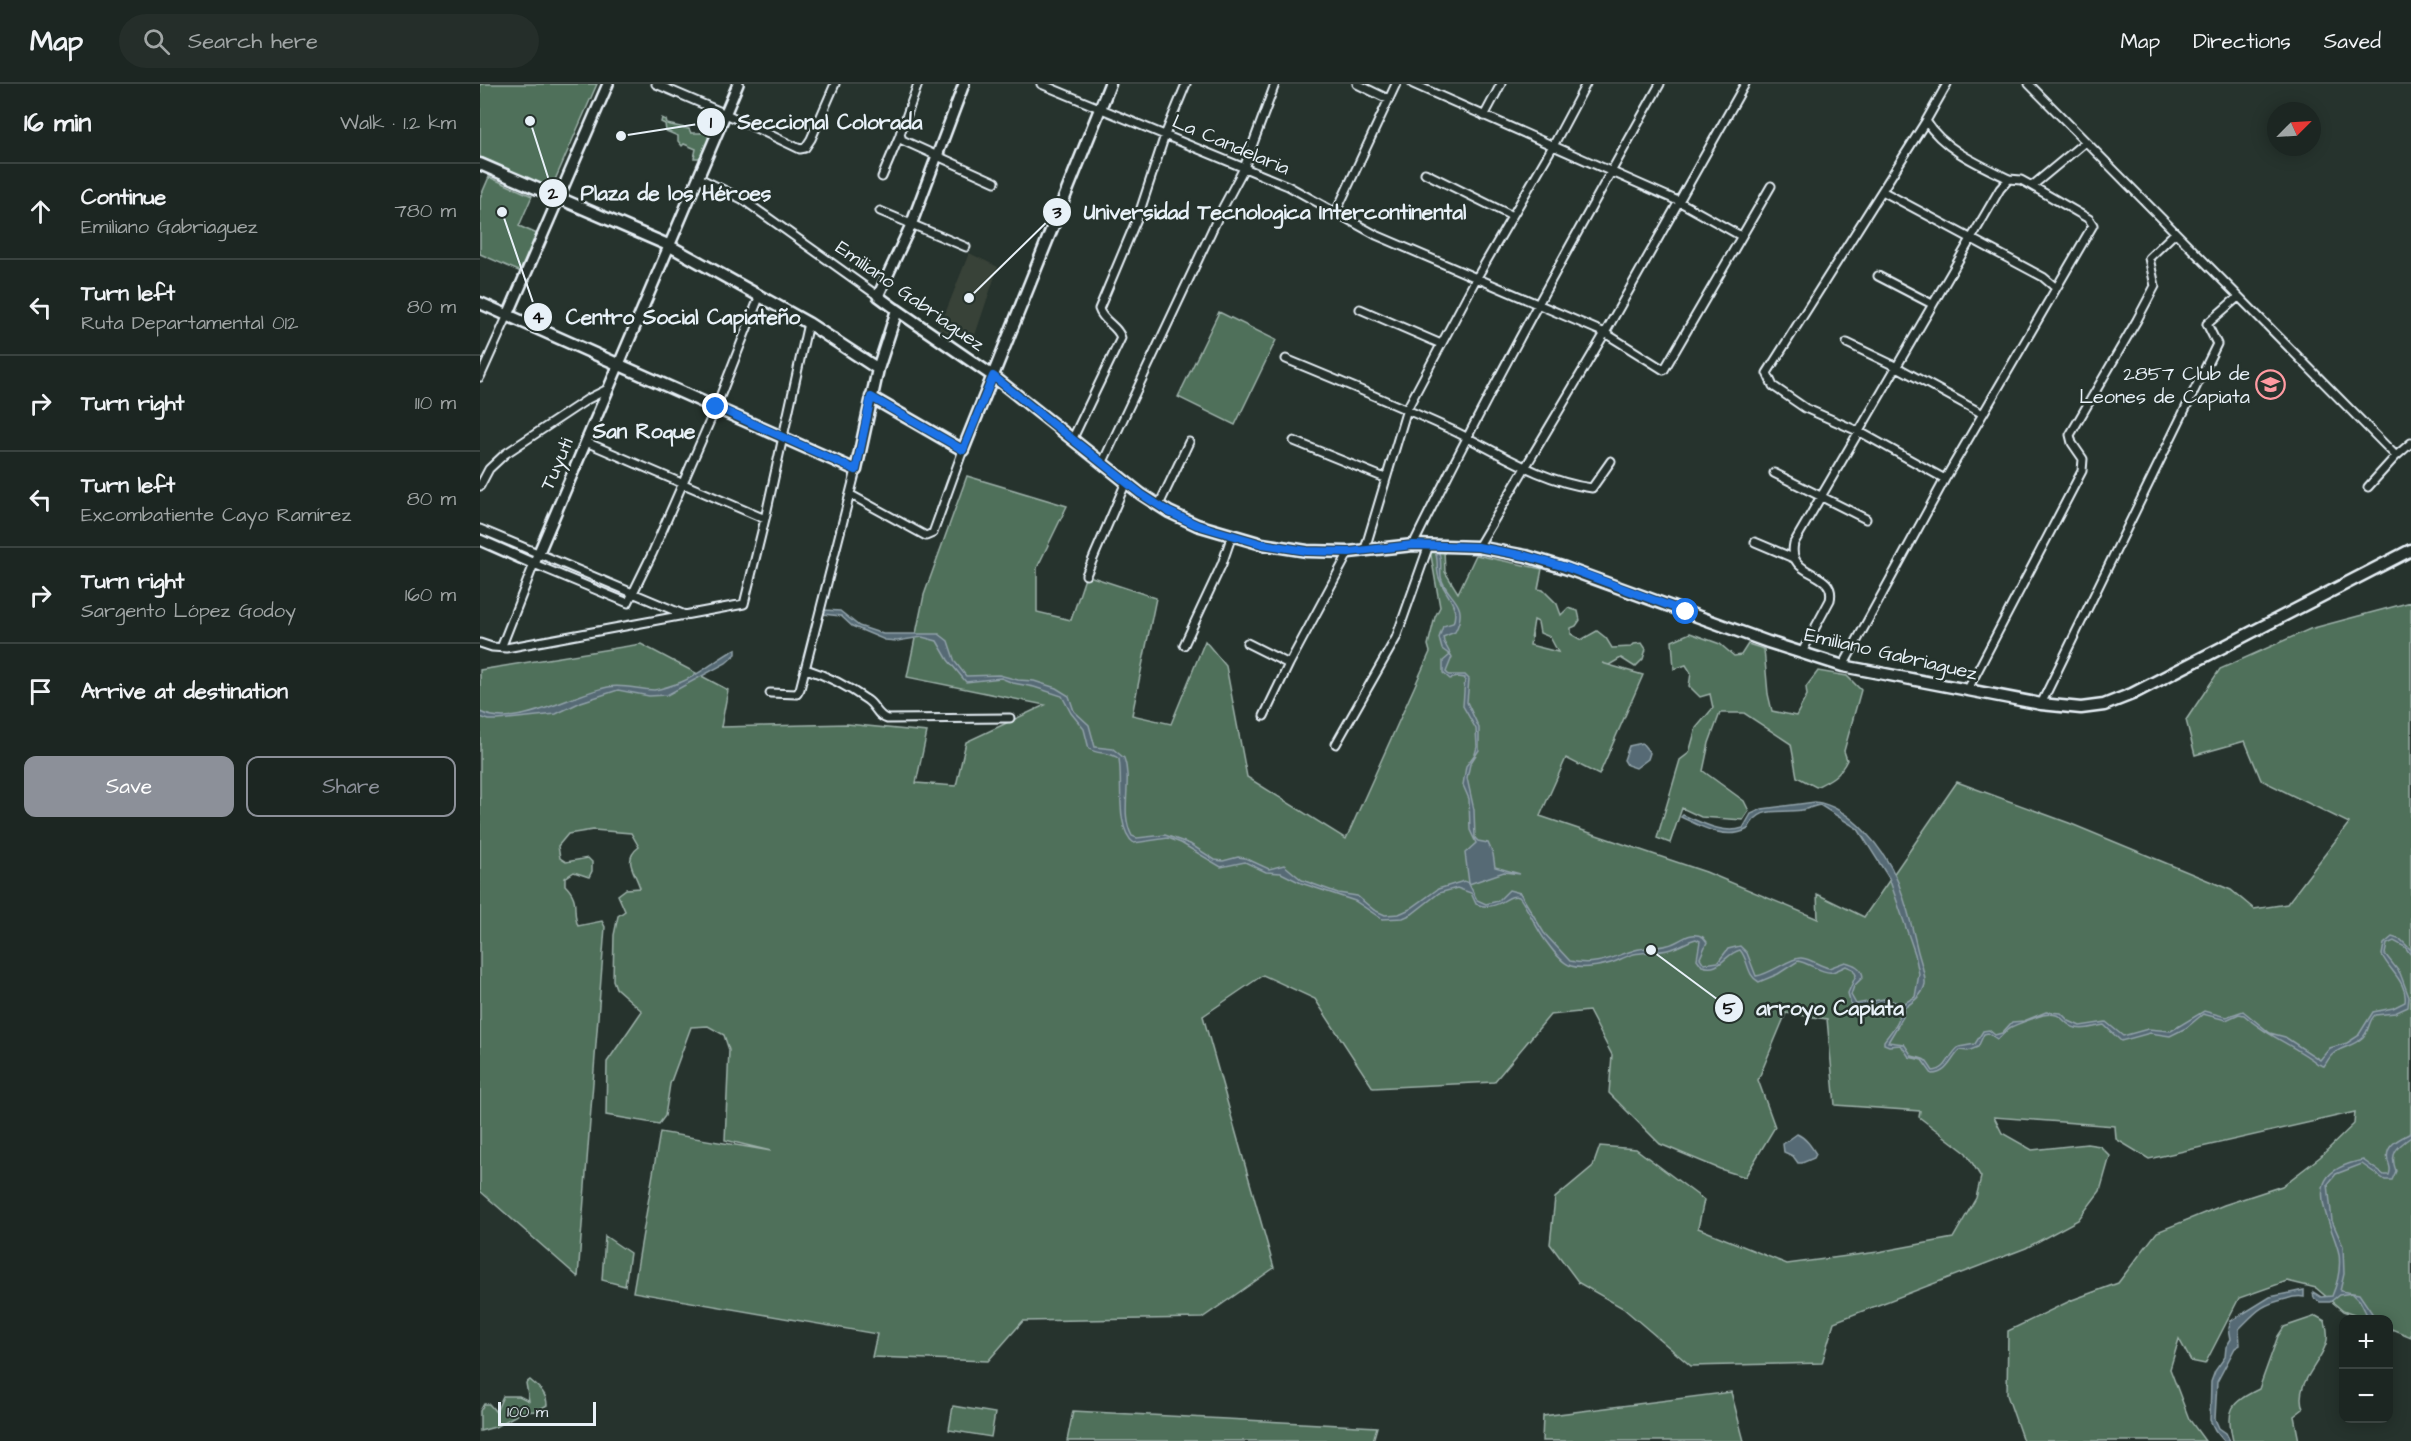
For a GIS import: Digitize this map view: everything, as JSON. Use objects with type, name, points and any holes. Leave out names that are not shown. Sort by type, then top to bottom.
[{"type":"main road","points":[[871,397],[963,450],[1110,84]]},
{"type":"main road","points":[[480,164],[668,245],[808,323],[878,369]]},
{"type":"main road","points":[[480,303],[856,470],[878,369],[897,310]]},
{"type":"main road","name":"Emiliano Gabriaguez","points":[[897,310],[993,376],[1126,482],[1159,505],[1197,525],[1262,544],[1307,551],[1349,552],[1429,545],[1478,547],[1526,556],[1565,567],[1768,642],[1843,666],[2041,704],[2081,708],[2104,705],[2132,694],[2411,550]]},
{"type":"street","points":[[480,377],[609,84]]},
{"type":"street","points":[[656,84],[800,149],[805,148],[811,139],[835,84]]},
{"type":"street","name":"Tuyuti","points":[[534,564],[738,84]]},
{"type":"street","points":[[882,177],[918,84]]},
{"type":"street","points":[[878,296],[911,225],[964,84]]},
{"type":"street","name":"La Candelaria","points":[[1041,84],[1288,186],[1376,235],[1605,333],[1664,369],[1741,236]]},
{"type":"street","points":[[1072,440],[1121,338],[1118,331],[1103,317],[1100,309],[1186,84]]},
{"type":"street","points":[[1102,464],[1220,213],[1244,168],[1275,84]]},
{"type":"street","points":[[1357,84],[1388,99]]},
{"type":"street","points":[[1336,212],[1396,84]]},
{"type":"street","points":[[1413,84],[1678,201],[1741,236],[1771,186]]},
{"type":"street","points":[[1484,116],[1501,84]]},
{"type":"street","points":[[1365,549],[1407,409],[1476,279],[1586,84]]},
{"type":"street","points":[[1413,545],[1466,437],[1536,304],[1660,84]]},
{"type":"street","points":[[1478,547],[1605,333],[1745,84]]},
{"type":"street","points":[[1945,479],[1860,432],[1804,408],[1773,386],[1767,373],[1947,84]]},
{"type":"street","points":[[2029,84],[2396,456]]},
{"type":"street","points":[[1843,666],[1945,479],[2093,225],[2089,219],[2032,186],[2021,180],[2009,178],[1943,142],[1936,137],[1926,121]]},
{"type":"street","points":[[899,137],[995,182]]},
{"type":"street","points":[[2032,186],[2085,142]]},
{"type":"street","points":[[1425,173],[1512,216]]},
{"type":"street","name":"Emiliano Gabriaguez","points":[[699,178],[742,199],[897,310]]},
{"type":"street","points":[[1802,652],[1830,600],[1831,592],[1828,584],[1796,564],[1793,558],[1794,543],[1932,304],[2009,178]]},
{"type":"street","points":[[1882,191],[2043,277],[2056,288]]},
{"type":"street","points":[[880,211],[966,247]]},
{"type":"street","points":[[1967,691],[2082,471],[2083,459],[2072,443],[2070,435],[2155,286],[2149,258],[2175,233]]},
{"type":"street","points":[[1878,276],[1932,304]]},
{"type":"street","points":[[480,540],[628,603],[652,554],[716,407],[760,295]]},
{"type":"street","points":[[2041,704],[2217,344],[2207,324],[2238,297]]},
{"type":"street","points":[[1360,309],[1441,345]]},
{"type":"street","points":[[480,643],[501,648],[686,616],[744,603],[808,323]]},
{"type":"street","points":[[1847,343],[1897,367],[1983,414]]},
{"type":"street","points":[[1286,359],[1407,409],[1525,467],[1580,486],[1592,488],[1611,462]]},
{"type":"street","points":[[480,486],[489,469],[504,454],[588,399],[608,389]]},
{"type":"street","points":[[1294,441],[1385,478]]},
{"type":"street","points":[[586,442],[765,519]]},
{"type":"street","points":[[1159,505],[1189,442]]},
{"type":"street","points":[[2368,487],[2411,443]]},
{"type":"street","points":[[851,495],[926,537],[930,536],[963,450]]},
{"type":"street","points":[[770,693],[797,694],[820,616],[856,470]]},
{"type":"street","points":[[1774,473],[1866,519]]},
{"type":"street","points":[[1086,575],[1126,482]]},
{"type":"street","points":[[480,529],[686,616]]},
{"type":"street","points":[[1184,645],[1222,564],[1232,535]]},
{"type":"street","points":[[1755,542],[1793,558]]},
{"type":"street","points":[[1336,744],[1396,638],[1429,545]]},
{"type":"street","points":[[1264,716],[1349,552]]},
{"type":"street","points":[[501,648],[534,564]]},
{"type":"street","points":[[1247,643],[1289,664]]},
{"type":"street","points":[[806,669],[832,678],[867,700],[879,714],[887,719],[1010,718]]},
{"type":"shaded area","points":[[969,253],[998,267],[972,344],[939,329]]},
{"type":"green space","points":[[480,84],[597,84],[551,189],[480,159]]},
{"type":"green space","points":[[713,116],[717,120],[718,127],[709,131],[707,149],[699,158],[694,158],[696,149],[684,144],[682,146],[678,141],[678,136],[666,131],[665,124],[661,122],[662,118],[667,124],[689,129],[691,133],[701,133],[707,117]]},
{"type":"green space","points":[[489,177],[532,196],[519,226],[537,234],[521,272],[480,254],[480,198]]},
{"type":"green space","points":[[1219,312],[1276,340],[1235,425],[1178,397]]},
{"type":"green space","points":[[967,476],[1067,506],[1037,568],[1037,612],[1071,620],[1086,575],[1156,598],[1132,715],[1171,724],[1205,641],[1226,666],[1247,777],[1346,839],[1430,652],[1428,645],[1440,607],[1430,550],[1444,550],[1445,572],[1458,593],[1476,555],[1542,569],[1538,589],[1543,590],[1557,604],[1561,615],[1568,608],[1578,611],[1580,620],[1576,626],[1571,628],[1571,634],[1581,640],[1597,631],[1606,638],[1612,648],[1631,647],[1642,643],[1646,649],[1643,659],[1635,667],[1621,658],[1609,665],[1602,663],[1643,675],[1599,775],[1566,758],[1540,816],[1706,872],[1818,919],[1817,894],[1864,917],[1957,782],[2069,823],[2231,890],[2254,909],[2287,904],[2349,823],[2261,780],[2245,741],[2195,755],[2186,720],[2220,669],[2310,629],[2411,602],[2411,1337],[2393,1330],[2393,1315],[2354,1315],[2343,1311],[2316,1288],[2287,1281],[2239,1298],[2205,1364],[2191,1361],[2179,1339],[2170,1369],[2189,1419],[2205,1441],[2023,1441],[2007,1395],[2008,1331],[2072,1300],[2118,1283],[2157,1232],[2224,1205],[2282,1186],[2320,1157],[2354,1124],[2355,1112],[2149,1159],[2116,1139],[2115,1126],[1994,1117],[2002,1133],[2032,1150],[2087,1144],[2100,1146],[2110,1156],[2100,1191],[2078,1220],[2026,1248],[1834,1322],[1822,1363],[1691,1366],[1623,1308],[1579,1283],[1550,1244],[1555,1198],[1593,1166],[1600,1146],[1636,1149],[1704,1200],[1698,1228],[1787,1264],[1878,1252],[1953,1238],[1976,1198],[1981,1177],[1966,1153],[1919,1117],[1920,1111],[1835,1105],[1827,1019],[1786,1013],[1758,1080],[1775,1127],[1745,1177],[1660,1144],[1609,1093],[1612,1055],[1589,1011],[1550,1015],[1494,1082],[1373,1088],[1315,999],[1263,975],[1203,1016],[1274,1268],[1202,1318],[1023,1321],[988,1361],[872,1357],[877,1334],[633,1292],[660,1132],[771,1151],[725,1140],[729,1050],[724,1035],[708,1026],[691,1027],[670,1084],[665,1116],[659,1124],[606,1115],[607,1062],[642,1011],[616,988],[613,980],[614,935],[618,916],[625,911],[618,895],[626,889],[640,888],[631,866],[631,856],[639,847],[631,833],[593,830],[568,834],[558,846],[560,858],[566,862],[588,858],[592,862],[589,877],[574,872],[565,878],[565,885],[573,896],[578,926],[602,921],[605,927],[578,1277],[480,1191],[480,670],[641,644],[728,690],[721,727],[847,724],[927,732],[916,783],[956,786],[966,742],[1045,705],[907,677],[924,595]],"holes":[[[1534,620],[1538,622],[1540,633],[1550,637],[1558,652],[1530,645]]]},
{"type":"green space","points":[[1690,633],[1720,644],[1734,656],[1741,655],[1748,644],[1764,649],[1772,711],[1796,716],[1807,695],[1806,687],[1818,671],[1847,676],[1861,690],[1844,751],[1847,760],[1841,770],[1816,787],[1797,777],[1791,744],[1744,713],[1720,713],[1709,743],[1703,771],[1744,801],[1749,811],[1743,820],[1701,817],[1682,808],[1670,843],[1657,838],[1680,760],[1689,753],[1696,728],[1713,708],[1710,694],[1700,697],[1689,686],[1691,673],[1686,665],[1674,669],[1672,641]]},
{"type":"green space","points":[[605,1236],[630,1253],[625,1286],[602,1280]]},
{"type":"green space","points":[[2316,1316],[2325,1321],[2327,1338],[2304,1384],[2301,1400],[2303,1409],[2294,1416],[2299,1441],[2233,1441],[2230,1421],[2233,1408],[2236,1403],[2259,1389],[2278,1336],[2284,1327]]},
{"type":"green space","points":[[530,1380],[544,1394],[547,1405],[537,1411],[522,1412],[495,1427],[480,1431],[480,1411],[484,1404],[489,1404],[496,1412],[503,1396],[519,1396],[529,1401],[526,1383]]},
{"type":"green space","points":[[1731,1392],[1744,1441],[1542,1441],[1543,1416]]},
{"type":"green space","points":[[953,1406],[995,1413],[991,1437],[949,1430]]},
{"type":"green space","points":[[1073,1411],[1377,1427],[1373,1441],[1067,1441]]},
{"type":"water","points":[[1434,550],[1440,556],[1443,584],[1459,607],[1460,613],[1455,632],[1443,637],[1452,657],[1446,672],[1449,675],[1465,675],[1469,679],[1467,702],[1479,728],[1479,750],[1470,764],[1467,778],[1474,810],[1475,838],[1488,843],[1495,867],[1520,874],[1504,872],[1469,884],[1477,900],[1486,904],[1498,901],[1509,890],[1520,893],[1544,933],[1570,961],[1596,962],[1635,950],[1673,944],[1689,936],[1698,935],[1707,942],[1700,958],[1704,964],[1718,962],[1728,949],[1740,946],[1747,953],[1756,976],[1797,958],[1829,968],[1845,962],[1857,966],[1863,977],[1854,986],[1851,995],[1856,1004],[1884,999],[1903,1004],[1915,997],[1919,974],[1915,954],[1889,878],[1858,829],[1820,805],[1802,810],[1764,813],[1753,821],[1748,829],[1731,834],[1714,831],[1681,817],[1683,815],[1720,829],[1735,830],[1743,828],[1751,814],[1762,809],[1815,802],[1828,805],[1841,812],[1865,832],[1884,857],[1898,882],[1911,923],[1925,984],[1920,995],[1904,1008],[1903,1017],[1888,1042],[1904,1044],[1912,1056],[1924,1060],[1933,1071],[1942,1068],[1959,1047],[1975,1044],[1983,1031],[1989,1030],[1995,1035],[2002,1033],[2012,1022],[2024,1021],[2046,1012],[2061,1013],[2069,1021],[2080,1026],[2106,1022],[2123,1036],[2148,1029],[2171,1031],[2204,1011],[2226,1017],[2243,1011],[2270,1033],[2285,1037],[2320,1060],[2330,1048],[2347,1043],[2358,1036],[2373,1012],[2393,1008],[2405,1002],[2404,989],[2382,955],[2384,944],[2392,937],[2401,940],[2411,950],[2411,955],[2405,947],[2394,941],[2387,944],[2385,954],[2400,973],[2409,997],[2408,1007],[2395,1013],[2375,1015],[2363,1037],[2336,1051],[2324,1066],[2261,1029],[2244,1015],[2239,1014],[2226,1020],[2203,1014],[2186,1028],[2170,1036],[2150,1033],[2121,1041],[2104,1025],[2080,1029],[2071,1026],[2059,1016],[2050,1014],[2011,1027],[1997,1039],[1988,1033],[1984,1034],[1978,1047],[1968,1051],[1960,1050],[1945,1069],[1932,1074],[1922,1060],[1909,1057],[1901,1045],[1884,1044],[1899,1019],[1898,1004],[1879,1003],[1859,1010],[1851,1006],[1848,993],[1856,975],[1853,969],[1846,966],[1834,972],[1828,972],[1798,961],[1778,974],[1759,982],[1752,975],[1740,950],[1714,967],[1702,966],[1697,959],[1700,941],[1696,939],[1666,950],[1634,954],[1596,966],[1576,967],[1564,962],[1553,951],[1519,897],[1510,897],[1497,904],[1484,906],[1476,904],[1471,893],[1457,888],[1439,893],[1412,914],[1403,918],[1382,919],[1355,901],[1301,883],[1281,873],[1266,872],[1245,862],[1221,867],[1181,843],[1168,838],[1134,843],[1124,827],[1122,816],[1119,759],[1089,749],[1084,729],[1071,713],[1062,696],[1001,678],[966,682],[948,660],[937,641],[922,637],[897,641],[885,640],[852,626],[841,616],[823,614],[825,610],[840,611],[859,626],[883,634],[939,634],[948,641],[955,662],[966,676],[999,675],[1034,681],[1056,688],[1069,696],[1074,711],[1089,725],[1095,747],[1113,749],[1124,758],[1127,777],[1128,827],[1132,836],[1137,838],[1165,835],[1190,844],[1215,860],[1245,858],[1269,869],[1284,865],[1302,880],[1338,893],[1357,896],[1374,910],[1385,915],[1399,914],[1438,889],[1464,881],[1469,883],[1465,853],[1476,843],[1470,830],[1469,799],[1463,785],[1466,766],[1477,747],[1476,729],[1463,706],[1465,678],[1450,679],[1443,673],[1443,661],[1450,655],[1442,649],[1439,638],[1443,626],[1453,623],[1455,616],[1453,604],[1440,580]]},
{"type":"water","points":[[736,649],[736,654],[726,663],[667,695],[649,696],[618,690],[581,702],[556,714],[498,720],[480,717],[480,712],[510,717],[527,714],[608,687],[654,690],[662,688],[692,677]]},
{"type":"water","points":[[1642,743],[1650,753],[1648,759],[1636,768],[1627,765],[1624,760],[1629,746]]},
{"type":"water","points":[[2411,1133],[2411,1137],[2398,1147],[2394,1155],[2396,1171],[2392,1180],[2385,1180],[2362,1164],[2336,1174],[2328,1184],[2332,1221],[2343,1246],[2344,1274],[2340,1291],[2359,1294],[2373,1315],[2367,1315],[2360,1301],[2352,1293],[2339,1295],[2330,1302],[2320,1302],[2314,1298],[2313,1292],[2321,1297],[2332,1296],[2340,1265],[2338,1250],[2322,1198],[2326,1180],[2339,1168],[2363,1160],[2384,1175],[2389,1175],[2388,1151]]},
{"type":"water","points":[[1797,1134],[1806,1140],[1816,1154],[1814,1158],[1802,1163],[1798,1163],[1793,1156],[1784,1152],[1783,1144]]},
{"type":"water","points":[[2304,1290],[2304,1297],[2290,1298],[2264,1306],[2239,1329],[2240,1345],[2235,1348],[2217,1382],[2215,1419],[2230,1441],[2224,1441],[2210,1420],[2211,1382],[2215,1371],[2225,1357],[2226,1347],[2231,1339],[2229,1328],[2231,1321],[2270,1297]]},
{"type":"place","name":"Plaza de los Héroes","points":[[530,121]]},
{"type":"place","name":"Seccional Colorada","points":[[621,136]]},
{"type":"place","name":"Centro Social Capiateño","points":[[502,212]]},
{"type":"place","name":"Universidad Tecnologica Intercontinental","points":[[969,298]]},
{"type":"place","name":"2857 Club de Leones de Capiata","points":[[2271,385]]},
{"type":"place","name":"arroyo Capiata","points":[[1651,950]]},
{"type":"district","name":"San Roque","points":[[644,431]]},
{"type":"route","points":[[716,407],[856,470],[871,397],[963,450],[993,376],[1141,494],[1169,512],[1197,525],[1262,544],[1307,551],[1349,552],[1413,545],[1478,547],[1526,556],[1565,567],[1686,612]]}]
